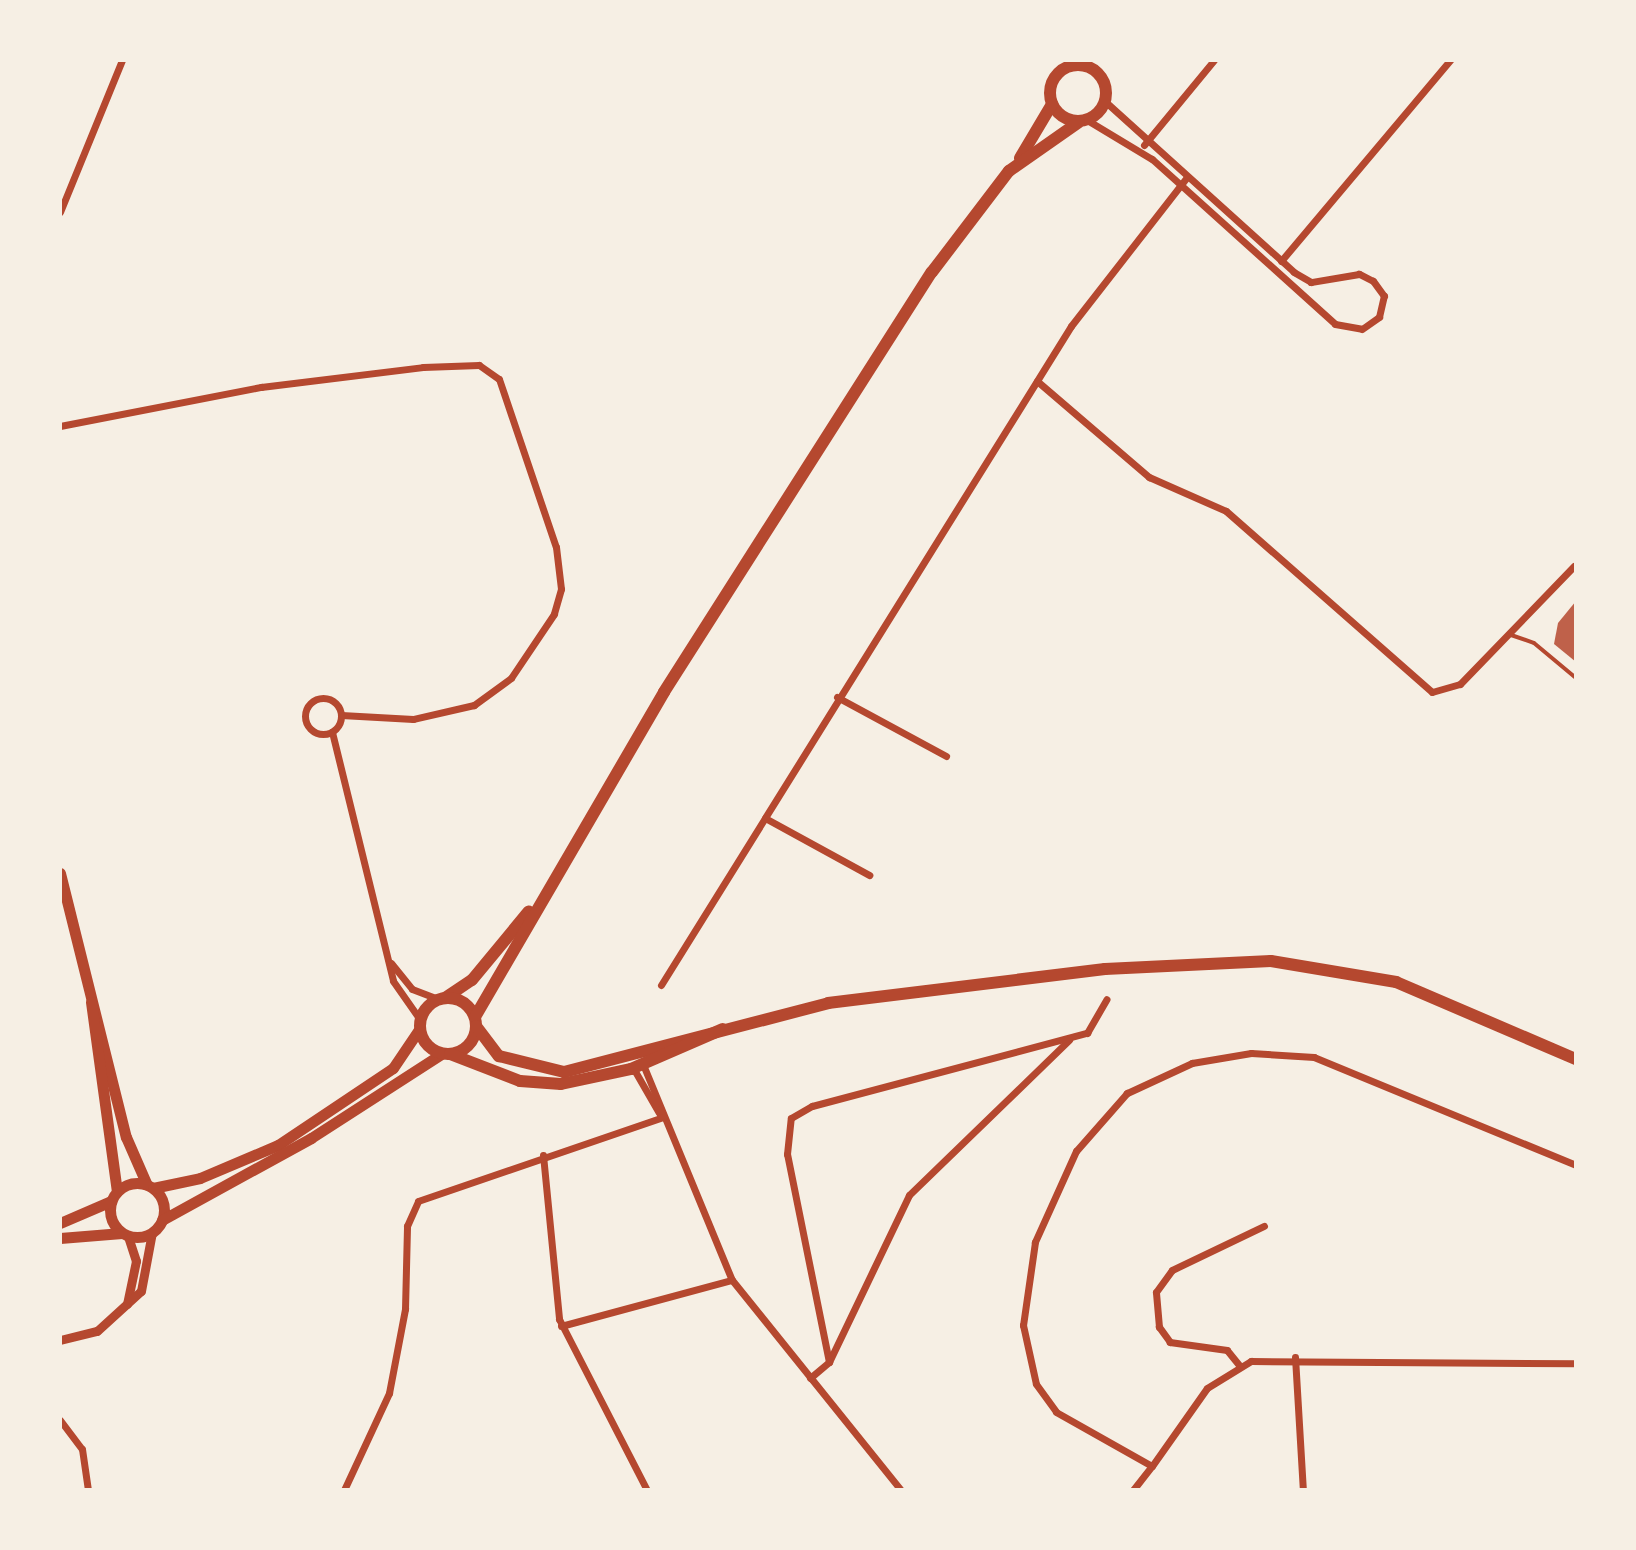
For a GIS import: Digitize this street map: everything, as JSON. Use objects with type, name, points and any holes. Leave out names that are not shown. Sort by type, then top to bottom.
[{"type":"highway","points":[[1014,167],[1083,121],[1105,101],[1099,60]]},
{"type":"highway","points":[[446,1053],[470,1044],[476,1021],[546,890],[894,330],[1014,167],[1052,104],[1051,84],[1073,63],[1100,76]]},
{"type":"highway","points":[[1052,104],[1083,121]]},
{"type":"highway","points":[[546,890],[481,971],[442,998],[420,1024],[446,1053],[533,1083],[631,1069],[726,1027]]},
{"type":"highway","points":[[442,998],[466,1004],[499,1056],[537,1070],[582,1069],[726,1027],[914,992],[1148,965],[1271,961],[1396,982],[1576,1059]]},
{"type":"main road","points":[[60,873],[126,1137],[150,1186],[162,1220]]},
{"type":"main road","points":[[90,986],[114,1196],[111,1219],[125,1234]]},
{"type":"main road","points":[[60,1223],[114,1196],[212,1174],[278,1145],[393,1068],[420,1024]]},
{"type":"main road","points":[[60,1238],[152,1232],[162,1220],[311,1138],[446,1053]]},
{"type":"street","points":[[60,212],[122,60]]},
{"type":"street","points":[[1140,150],[1214,60]]},
{"type":"street","points":[[1434,60],[1443,68]]},
{"type":"street","points":[[1275,269],[1450,60]]},
{"type":"street","points":[[1083,121],[1140,150],[1344,328],[1368,326],[1383,312],[1382,291],[1365,276],[1311,282],[1146,142],[1105,101]]},
{"type":"street","points":[[661,985],[837,697],[1071,326],[1187,177]]},
{"type":"street","points":[[60,426],[261,387],[423,367],[479,365],[499,379],[556,547],[561,589],[554,614],[511,678],[474,705],[413,719],[341,715],[327,698],[308,706],[311,729],[332,732]]},
{"type":"street","points":[[1037,381],[1149,477],[1226,511],[1432,692],[1460,684],[1575,566]]},
{"type":"street","points":[[837,697],[946,756]]},
{"type":"street","points":[[341,715],[332,732],[393,981],[420,1024]]},
{"type":"street","points":[[765,818],[869,875]]},
{"type":"street","points":[[388,958],[412,989],[442,998]]},
{"type":"street","points":[[829,1362],[787,1154],[791,1118],[812,1106],[1071,1038],[1097,1026],[1107,999]]},
{"type":"street","points":[[810,1378],[829,1362],[909,1195],[1071,1038]]},
{"type":"street","points":[[634,1054],[645,1064],[732,1280],[901,1490]]},
{"type":"street","points":[[634,1054],[631,1069],[664,1117]]},
{"type":"street","points":[[1152,1466],[1056,1412],[1036,1384],[1023,1325],[1035,1242],[1055,1186],[1096,1124],[1140,1084],[1225,1055],[1303,1055],[1374,1078],[1576,1165]]},
{"type":"street","points":[[344,1490],[392,1383],[413,1207],[445,1186],[664,1117]]},
{"type":"street","points":[[543,1155],[561,1326],[647,1490]]},
{"type":"street","points":[[1239,1365],[1227,1350],[1170,1342],[1159,1327],[1156,1292],[1172,1270],[1264,1226]]},
{"type":"street","points":[[60,1340],[97,1331],[124,1310],[146,1279],[152,1232]]},
{"type":"street","points":[[124,1310],[136,1277],[125,1234]]},
{"type":"street","points":[[561,1326],[732,1280]]},
{"type":"street","points":[[1133,1490],[1195,1401],[1239,1365],[1295,1357],[1576,1363]]},
{"type":"street","points":[[1295,1357],[1303,1490]]},
{"type":"street","points":[[60,1420],[82,1449],[88,1490]]},
{"type":"lane","points":[[1511,635],[1534,643],[1576,678]]},
{"type":"building","points":[[1576,601],[1576,662],[1554,644],[1558,623]]}]
